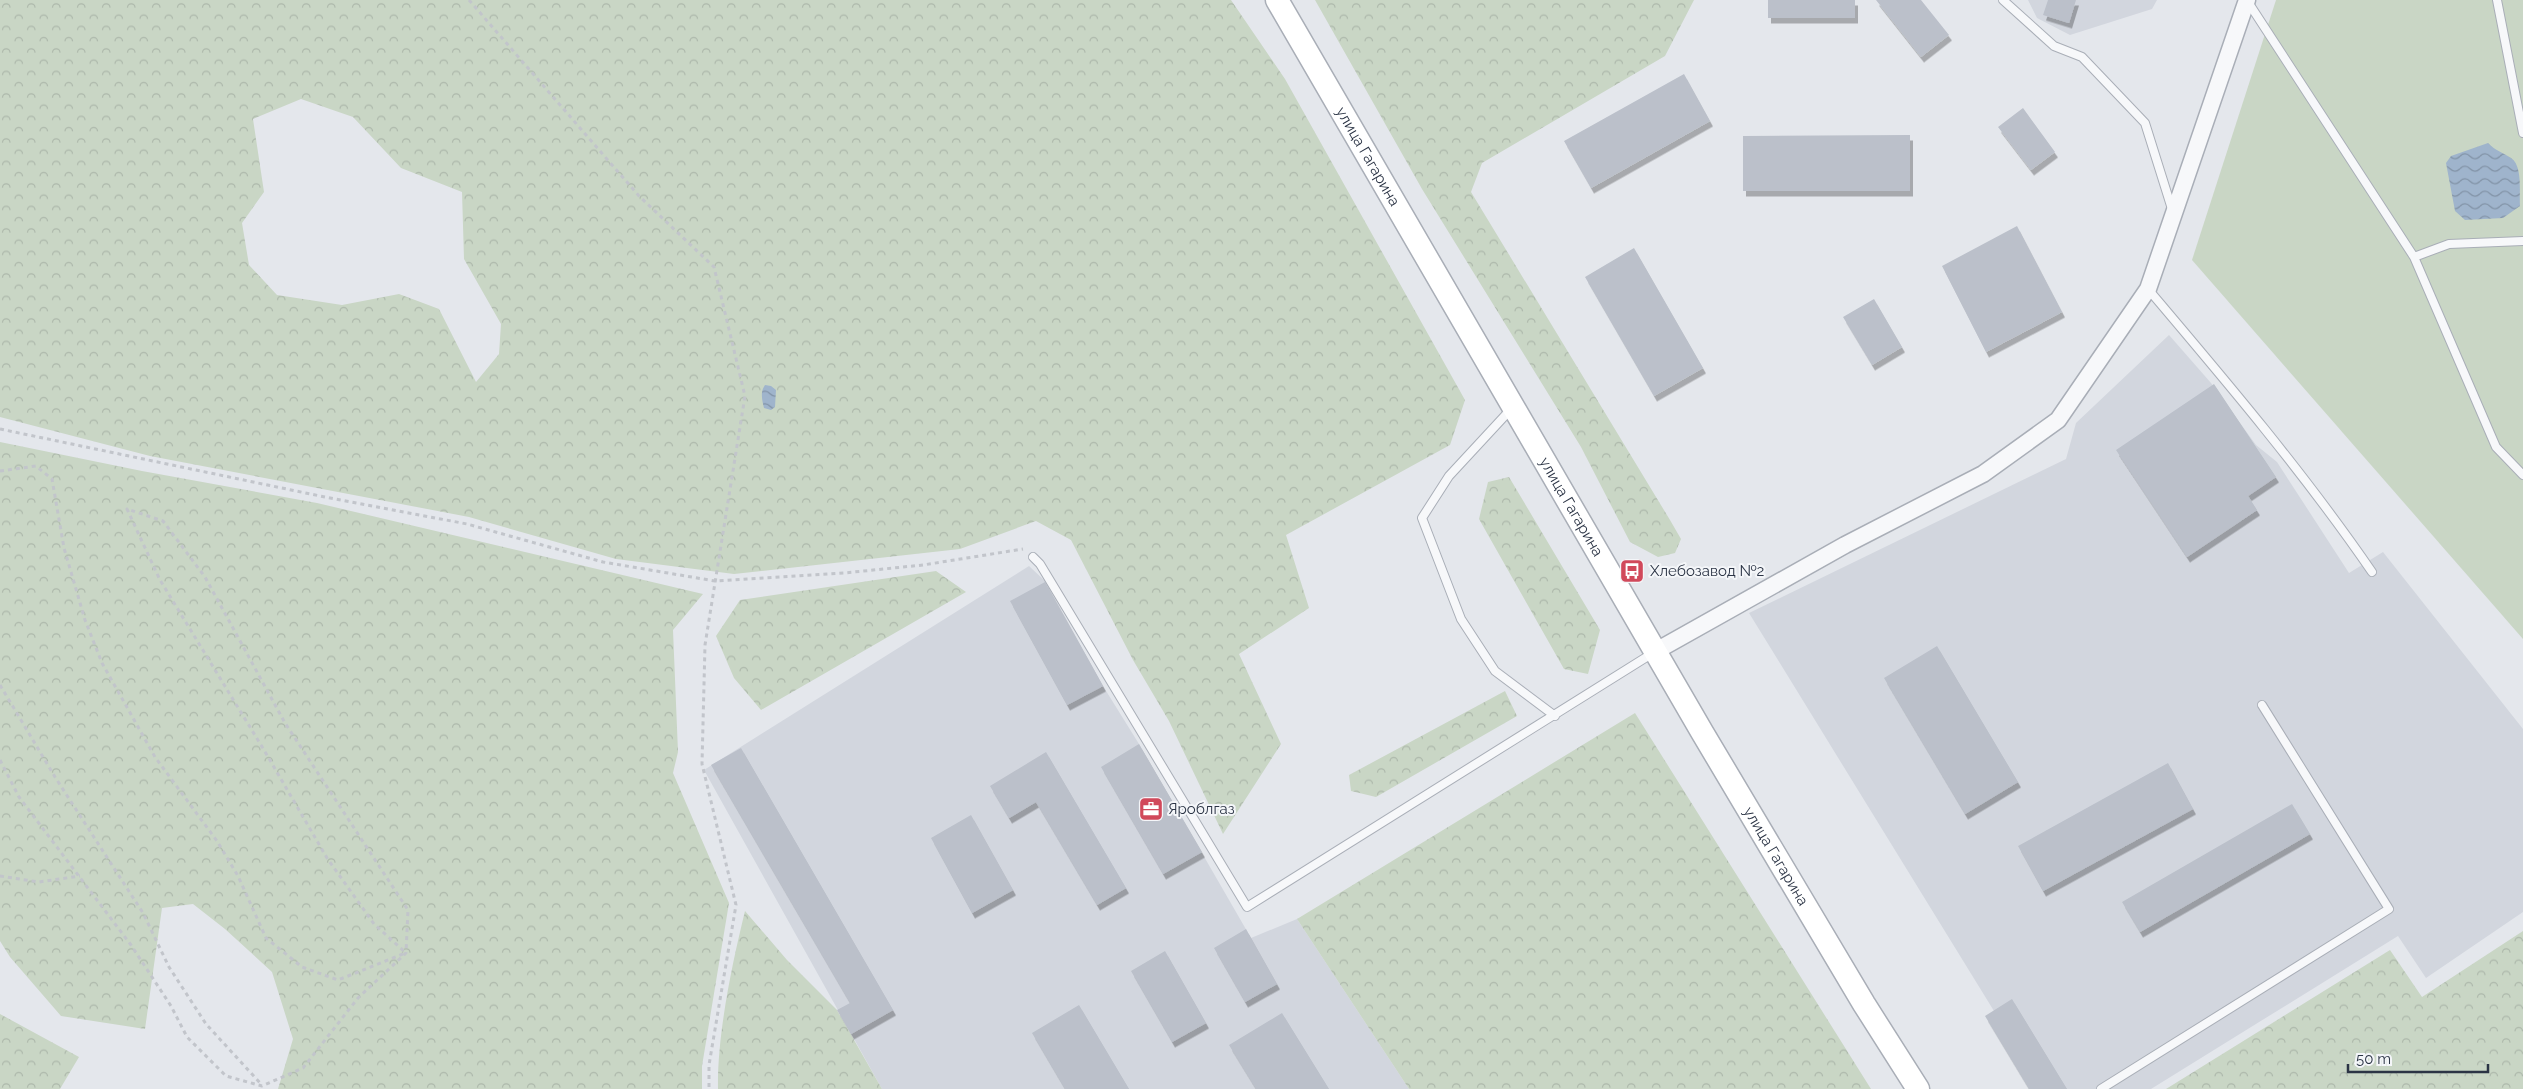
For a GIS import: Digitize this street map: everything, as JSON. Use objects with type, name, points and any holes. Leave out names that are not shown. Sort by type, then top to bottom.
[{"type":"main road","name":"улица Гагарина","points":[[1277,0],[1859,996],[1918,1089]]},
{"type":"street","points":[[1656,651],[1845,545],[1983,474],[2058,420],[2148,289],[2247,0]]},
{"type":"lane","points":[[2003,0],[2054,46],[2082,56],[2145,123],[2174,215]]},
{"type":"lane","points":[[2247,0],[2414,257],[2496,448],[2523,475]]},
{"type":"lane","points":[[2497,0],[2523,133]]},
{"type":"lane","points":[[2414,257],[2449,244],[2523,241]]},
{"type":"lane","points":[[2148,289],[2275,439],[2372,572]]},
{"type":"lane","points":[[1514,406],[1449,476],[1422,518],[1461,619],[1495,671],[1555,716]]},
{"type":"lane","points":[[1033,557],[1040,564],[1247,907],[1555,716],[1656,651]]},
{"type":"lane","points":[[2101,1089],[2389,909],[2262,705]]},
{"type":"path","points":[[469,0],[639,196],[714,267],[745,396],[705,645],[702,764],[736,905],[709,1065],[709,1089]]},
{"type":"path","points":[[0,429],[311,494],[467,524],[603,562],[715,581],[844,573],[923,565],[1023,549]]},
{"type":"path","points":[[0,472],[36,466],[52,479],[64,548],[85,620],[102,663],[155,757],[217,841],[238,876],[266,938],[302,967],[338,980],[406,952]]},
{"type":"path","points":[[0,760],[19,797],[81,876],[131,945],[171,1006],[187,1037],[226,1076],[262,1086],[303,1068],[358,998],[406,952],[408,910],[285,723],[204,577],[163,521],[127,509],[160,580],[264,750],[327,858],[374,924],[406,952]]},
{"type":"path","points":[[0,685],[55,777],[143,913],[169,967],[206,1024],[262,1086]]},
{"type":"path","points":[[0,876],[39,882],[81,876]]},
{"type":"shaded area","points":[[2028,0],[2157,0],[2152,9],[2070,35],[2037,18]]},
{"type":"shaded area","name":"Хлебозавод №2","points":[[2169,335],[2211,383],[2256,445],[2277,462],[2349,573],[2383,552],[2523,729],[2523,912],[2426,978],[2398,936],[2151,1089],[2042,1089],[1749,613],[2066,459],[2076,423]]},
{"type":"shaded area","name":"Яроблгаз","points":[[1029,566],[1046,582],[1103,686],[1139,744],[1251,938],[1297,919],[1409,1089],[882,1089],[704,770]]},
{"type":"green space","points":[[0,0],[1231,0],[1285,79],[1465,400],[1450,445],[1286,535],[1309,608],[1239,654],[1281,744],[1223,834],[1169,721],[1133,660],[1071,540],[1036,521],[960,549],[734,574],[616,559],[469,517],[150,456],[0,417]],"holes":[[[301,99],[353,117],[401,168],[462,192],[464,259],[501,324],[499,354],[476,382],[439,309],[399,294],[342,305],[277,295],[249,265],[242,223],[264,192],[253,119]]]},
{"type":"green space","points":[[1315,0],[1694,0],[1665,56],[1482,163],[1471,192],[1681,539],[1675,553],[1658,557],[1630,542],[1581,447],[1422,189]]},
{"type":"green space","points":[[2276,0],[2523,0],[2523,639],[2192,260]]},
{"type":"green space","points":[[0,442],[142,471],[317,503],[703,594],[673,630],[678,752],[673,773],[729,903],[702,1066],[702,1089],[278,1089],[293,1039],[272,972],[225,929],[193,904],[162,908],[145,1029],[61,1016],[10,957],[0,941]]},
{"type":"green space","points":[[1509,477],[1600,630],[1588,674],[1564,669],[1479,519],[1488,482]]},
{"type":"green space","points":[[936,571],[966,592],[761,710],[734,678],[716,636],[740,600]]},
{"type":"green space","points":[[1505,691],[1517,716],[1376,797],[1351,791],[1349,775]]},
{"type":"green space","points":[[1635,713],[1871,1089],[1409,1089],[1297,919]]},
{"type":"green space","points":[[745,911],[787,960],[837,1010],[882,1089],[718,1089],[720,1046],[730,976]]},
{"type":"green space","points":[[2523,931],[2523,1089],[2166,1089],[2390,950],[2422,997]]},
{"type":"green space","points":[[0,1014],[79,1057],[60,1089],[0,1089]]},
{"type":"water","points":[[2488,143],[2515,162],[2519,173],[2520,206],[2503,218],[2465,220],[2455,211],[2446,163],[2451,156]]},
{"type":"water","points":[[765,385],[771,386],[776,390],[775,407],[771,410],[764,408],[763,405],[762,393]]},
{"type":"building","points":[[1768,0],[1855,0],[1855,18],[1768,18]]},
{"type":"building","points":[[1876,0],[1921,0],[1949,35],[1921,57]]},
{"type":"building","points":[[2048,0],[2076,0],[2069,23],[2043,15]]},
{"type":"building","points":[[1684,74],[1710,121],[1591,188],[1564,141]]},
{"type":"building","points":[[2023,108],[2055,152],[2031,170],[1998,127]]},
{"type":"building","points":[[1910,135],[1910,191],[1743,191],[1743,136]]},
{"type":"building","points":[[2017,226],[2062,312],[1986,352],[1942,266]]},
{"type":"building","points":[[1634,248],[1703,368],[1654,396],[1585,277]]},
{"type":"building","points":[[1874,299],[1902,347],[1872,365],[1843,317]]},
{"type":"building","points":[[2214,384],[2276,477],[2248,496],[2257,510],[2187,557],[2116,450]]},
{"type":"building","points":[[1045,582],[1103,686],[1067,705],[1010,601]]},
{"type":"building","points":[[1937,646],[2018,782],[1965,814],[1884,678]]},
{"type":"building","name":"Яроблгаз","points":[[1139,744],[1202,852],[1163,874],[1101,767]]},
{"type":"building","points":[[741,748],[893,1010],[851,1034],[837,1010],[850,1003],[711,765]]},
{"type":"building","points":[[1046,752],[1126,888],[1097,905],[1036,802],[1009,818],[990,786]]},
{"type":"building","points":[[2168,763],[2193,809],[2043,891],[2018,846]]},
{"type":"building","points":[[2292,804],[2310,834],[2140,932],[2122,902]]},
{"type":"building","points":[[971,815],[1013,890],[972,913],[931,838]]},
{"type":"building","points":[[1246,929],[1277,984],[1245,1002],[1214,948]]},
{"type":"building","points":[[1165,951],[1206,1023],[1172,1042],[1131,971]]},
{"type":"building","points":[[2012,999],[2067,1089],[2029,1089],[1985,1016]]},
{"type":"building","points":[[1079,1005],[1129,1089],[1065,1089],[1032,1033]]},
{"type":"building","points":[[1282,1013],[1329,1089],[1256,1089],[1229,1045]]},
{"type":"place","name":"Хлебозавод №2","points":[[1632,571]]},
{"type":"place","name":"Яроблгаз","points":[[1151,809]]}]
